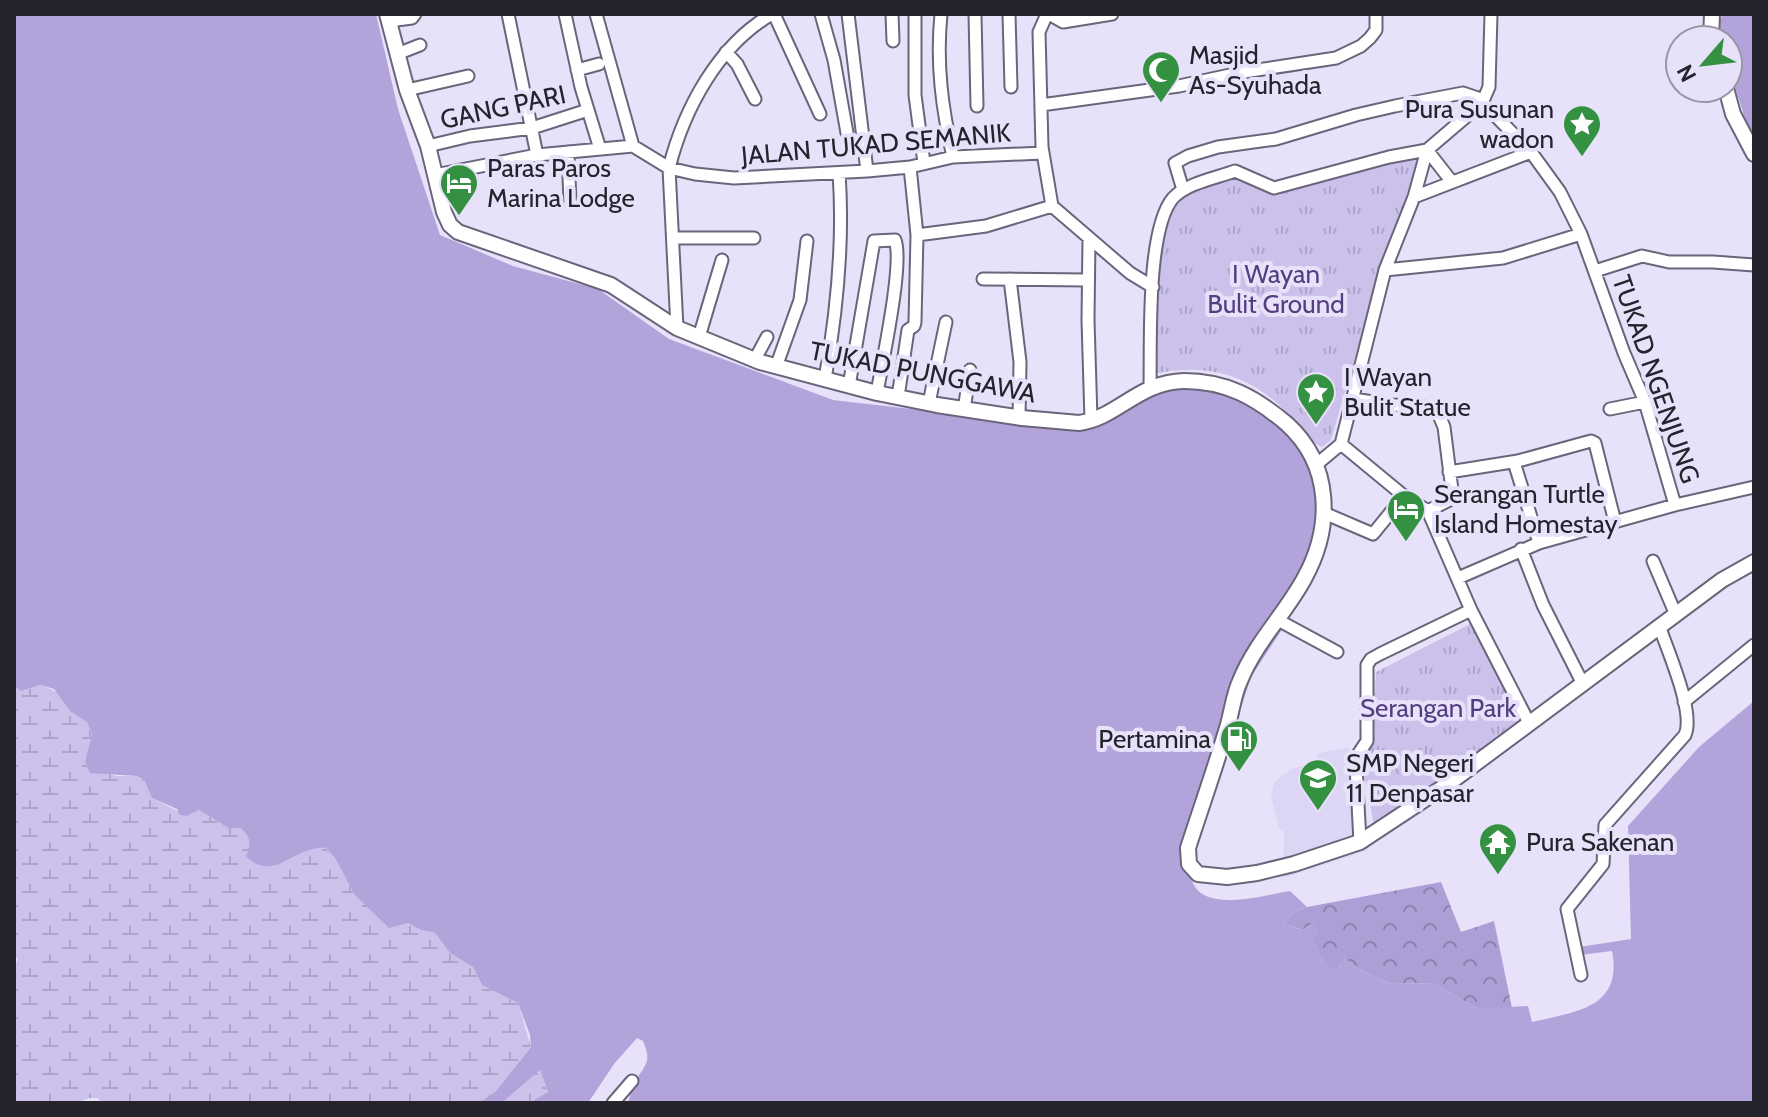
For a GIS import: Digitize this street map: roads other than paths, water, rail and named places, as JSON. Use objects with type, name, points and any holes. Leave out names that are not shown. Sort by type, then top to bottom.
[{"type":"street","points":[[388,18],[412,18],[415,14]]},
{"type":"street","points":[[508,14],[537,155]]},
{"type":"street","points":[[565,14],[577,70],[600,149]]},
{"type":"street","points":[[435,175],[537,155],[633,146],[596,14]]},
{"type":"street","points":[[677,328],[669,168],[684,120],[726,52],[751,26],[773,14],[820,114]]},
{"type":"street","points":[[821,14],[834,60],[847,133]]},
{"type":"street","points":[[848,14],[867,171]]},
{"type":"street","points":[[892,14],[893,41]]},
{"type":"street","points":[[915,14],[915,95],[924,163]]},
{"type":"street","points":[[941,14],[938,45],[940,95],[953,157]]},
{"type":"street","points":[[975,14],[977,106]]},
{"type":"street","points":[[1009,14],[1011,87]]},
{"type":"street","points":[[1048,14],[1063,22],[1112,14]]},
{"type":"street","name":"JALAN TUKAD SEMANIK","points":[[1048,14],[1039,32],[1042,153],[1052,206]]},
{"type":"street","points":[[1041,105],[1179,86],[1336,58],[1370,38],[1376,30],[1376,14]]},
{"type":"street","points":[[1150,387],[1153,287],[1159,234],[1171,200],[1183,190],[1235,171],[1274,188],[1364,163],[1427,150],[1482,103],[1489,87],[1491,14]]},
{"type":"street","name":"TUKAD PUNGGAWA","points":[[388,18],[407,90],[428,146],[447,220],[458,232],[611,285],[677,328],[776,367],[877,393],[964,410],[1074,423],[1091,420],[1150,387],[1182,381],[1212,382],[1239,390],[1263,404],[1291,428],[1309,448],[1317,464],[1324,513],[1318,547],[1311,565],[1241,678],[1188,848],[1189,864],[1198,874],[1227,877],[1294,864],[1360,842],[1448,784],[1722,580],[1754,562]]},
{"type":"street","points":[[397,54],[420,45]]},
{"type":"street","points":[[726,52],[737,64],[755,99]]},
{"type":"street","points":[[577,70],[599,64]]},
{"type":"street","points":[[407,90],[468,76]]},
{"type":"street","points":[[1183,190],[1177,161],[1203,151],[1276,139],[1356,115],[1463,93],[1471,94],[1482,103]]},
{"type":"street","name":"TUKAD NGENJUNG","points":[[1458,578],[1521,549],[1675,505],[1645,402],[1614,328],[1581,234],[1560,192],[1531,152],[1482,103]]},
{"type":"street","points":[[1730,104],[1754,154]]},
{"type":"street","name":"GANG PARI","points":[[428,146],[470,136],[532,128],[588,110]]},
{"type":"street","name":"JALAN TUKAD SEMANIK","points":[[633,146],[669,168],[703,176],[734,178],[867,171],[910,167],[953,157],[1042,153]]},
{"type":"street","points":[[1427,150],[1452,182]]},
{"type":"street","points":[[1317,464],[1341,444],[1385,270],[1414,197],[1427,150]]},
{"type":"street","points":[[568,152],[570,202]]},
{"type":"street","points":[[1414,197],[1531,152]]},
{"type":"street","points":[[888,328],[908,330],[915,322],[917,235],[910,167]]},
{"type":"street","points":[[825,379],[839,275],[839,173]]},
{"type":"street","points":[[917,235],[986,226],[1052,206],[1089,239],[1153,287]]},
{"type":"street","points":[[1385,270],[1503,258],[1581,234]]},
{"type":"street","points":[[673,238],[754,238]]},
{"type":"street","points":[[849,386],[874,242],[878,238],[896,241],[897,267],[877,393]]},
{"type":"street","points":[[1089,239],[1087,280],[1091,420]]},
{"type":"street","points":[[776,367],[800,300],[807,241]]},
{"type":"street","points":[[1595,271],[1642,256],[1669,262],[1754,265]]},
{"type":"street","points":[[699,337],[722,260]]},
{"type":"street","points":[[897,267],[918,272]]},
{"type":"street","points":[[983,279],[1087,280]]},
{"type":"street","points":[[1010,279],[1020,362],[1019,418]]},
{"type":"street","points":[[929,403],[946,322]]},
{"type":"street","points":[[898,397],[908,330]]},
{"type":"street","points":[[754,361],[767,337]]},
{"type":"street","points":[[964,410],[970,370]]},
{"type":"street","points":[[1353,399],[1436,408],[1444,427],[1452,501],[1428,511]]},
{"type":"street","points":[[1610,409],[1645,402]]},
{"type":"street","points":[[1449,472],[1514,462],[1591,441],[1595,443],[1615,522]]},
{"type":"street","points":[[1341,444],[1404,496],[1428,511],[1471,610],[1529,723]]},
{"type":"street","points":[[1514,462],[1539,543]]},
{"type":"street","points":[[1675,505],[1754,487]]},
{"type":"street","points":[[1324,513],[1373,534],[1404,496]]},
{"type":"street","points":[[1521,549],[1543,605],[1583,684]]},
{"type":"street","points":[[1653,561],[1676,615]]},
{"type":"street","points":[[1360,842],[1356,766],[1357,756],[1367,741],[1367,665],[1371,659],[1471,610]]},
{"type":"street","points":[[1276,619],[1337,652]]},
{"type":"street","points":[[1581,975],[1567,909],[1603,864],[1605,825],[1688,728],[1684,702],[1660,628]]},
{"type":"street","points":[[1684,702],[1754,645]]},
{"type":"street","points":[[613,1103],[632,1081]]},
{"type":"place","name":"Masjid As-Syuhada","points":[[1161,104]]},
{"type":"place","name":"Pura Susunan wadon","points":[[1582,158]]},
{"type":"place","name":"Paras Paros Marina Lodge","points":[[459,217]]},
{"type":"place","name":"I Wayan Bulit Statue","points":[[1316,426]]},
{"type":"place","name":"Serangan Turtle Island Homestay","points":[[1406,543]]},
{"type":"place","name":"Pertamina","points":[[1239,773]]},
{"type":"place","name":"SMP Negeri 11 Denpasar","points":[[1318,812]]},
{"type":"place","name":"Pura Sakenan","points":[[1498,876]]},
{"type":"park label","name":"I Wayan Bulit Ground","points":[[1276,289]]},
{"type":"park label","name":"Serangan Park","points":[[1438,708]]}]
